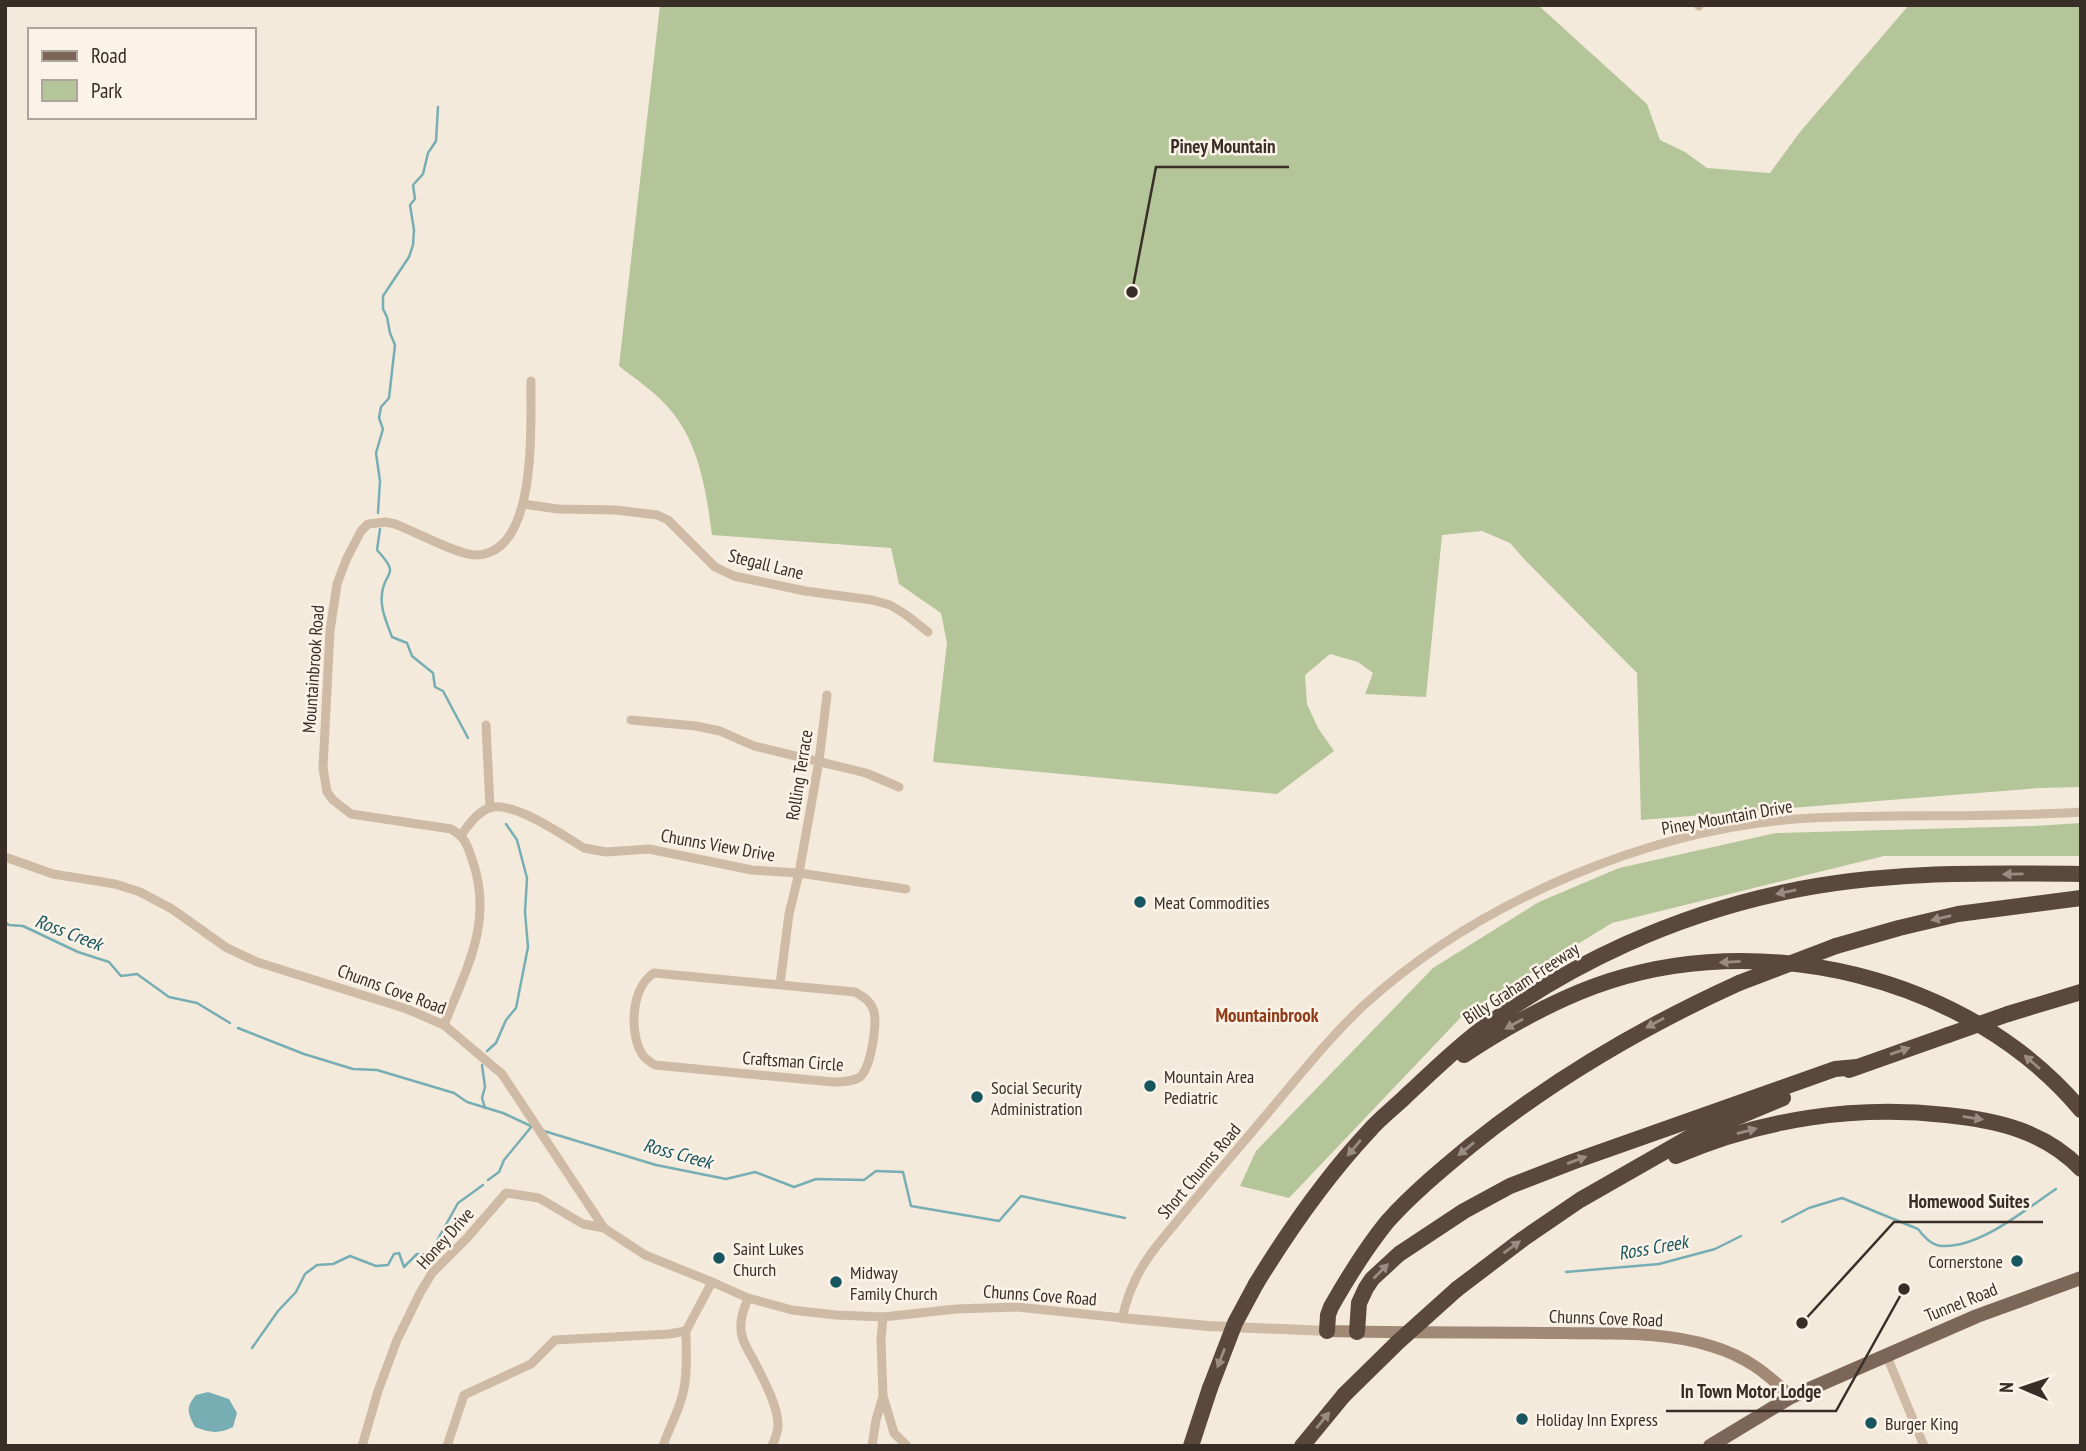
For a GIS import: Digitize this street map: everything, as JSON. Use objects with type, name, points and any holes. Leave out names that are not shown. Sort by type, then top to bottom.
[{"type":"highway","name":"Billy Graham Freeway","points":[[1191,1446],[1235,1323],[1256,1284],[1305,1209],[1369,1130],[1445,1059],[1482,1029],[1562,976],[1604,954],[1663,929],[1724,906],[1786,891],[1903,876],[2081,874]]},
{"type":"highway","points":[[1327,1331],[1331,1307],[1365,1252],[1418,1190],[1496,1125],[1586,1063],[1654,1024],[1739,984],[1836,946],[1958,915],[2081,898]]},
{"type":"highway","points":[[1402,1100],[1416,1093],[1464,1054],[1496,1034],[1597,985],[1677,966],[1762,961],[1811,965],[1851,974],[1892,985],[1933,1001],[1998,1036],[2024,1055],[2081,1110]]},
{"type":"highway","points":[[1302,1446],[1344,1395],[1457,1289],[1580,1200],[1692,1136],[1857,1067],[2008,1014],[2081,992]]},
{"type":"highway","points":[[1357,1332],[1361,1296],[1382,1268],[1421,1238],[1510,1186],[1835,1069],[1857,1067]]},
{"type":"highway","points":[[1637,1169],[1654,1165],[1696,1147],[1775,1124],[1836,1113],[1883,1111],[1961,1116],[2008,1125],[2052,1144],[2081,1169]]},
{"type":"main road","name":"Tunnel Road","points":[[1710,1446],[1791,1397],[1978,1316],[2081,1278]]},
{"type":"main road","name":"Chunns Cove Road","points":[[1327,1331],[1606,1334],[1688,1341],[1710,1346],[1748,1361],[1762,1369],[1791,1397]]},
{"type":"street","name":"Mountainbrook Road","points":[[461,835],[451,829],[351,814],[327,792],[323,768],[333,597],[346,560],[361,531],[369,524],[395,524],[472,555],[494,551],[505,541],[523,504],[529,465],[531,382]]},
{"type":"street","name":"Stegall Lane","points":[[523,504],[558,509],[616,510],[657,515],[681,531],[715,567],[734,576],[805,591],[872,600],[905,614],[928,632]]},
{"type":"street","name":"Rolling Terrace","points":[[780,985],[789,914],[819,761],[827,695]]},
{"type":"street","points":[[631,720],[696,726],[720,732],[754,746],[866,773],[899,787]]},
{"type":"street","points":[[444,1025],[476,941],[480,915],[480,885],[468,847],[461,835],[476,816],[490,808],[486,725]]},
{"type":"street","name":"Chunns View Drive","points":[[490,808],[501,806],[516,810],[595,852],[649,849],[752,870],[799,873],[906,889]]},
{"type":"street","name":"Piney Mountain Drive","points":[[1408,969],[1489,916],[1524,897],[1595,865],[1675,841],[1741,827],[1812,818],[2081,812]]},
{"type":"street","name":"Chunns Cove Road","points":[[5,857],[53,874],[115,884],[140,892],[172,909],[216,941],[248,958],[407,1009],[444,1025],[502,1074],[604,1228],[645,1255],[748,1298],[792,1311],[836,1315],[883,1317],[956,1309],[1017,1307],[1220,1327],[1327,1331]]},
{"type":"street","name":"Short Chunns Road","points":[[1122,1318],[1133,1284],[1145,1262],[1169,1231],[1328,1041],[1362,1007],[1408,969]]},
{"type":"street","name":"Craftsman Circle","points":[[654,973],[780,985],[855,992],[868,1000],[874,1012],[872,1048],[867,1068],[859,1078],[833,1082],[655,1065],[644,1057],[636,1042],[637,994],[645,978],[654,973]]},
{"type":"street","name":"Honey Drive","points":[[362,1446],[397,1340],[420,1293],[432,1273],[506,1193],[539,1198],[583,1224],[604,1228]]},
{"type":"street","points":[[663,1446],[684,1391],[686,1331],[712,1282]]},
{"type":"street","points":[[748,1298],[742,1313],[741,1331],[768,1390],[779,1423],[772,1446]]},
{"type":"street","points":[[872,1446],[883,1396],[883,1317]]},
{"type":"street","points":[[447,1446],[464,1395],[531,1364],[555,1340],[686,1331]]},
{"type":"street","points":[[1886,1354],[1924,1446]]},
{"type":"street","points":[[883,1396],[894,1433],[907,1446]]},
{"type":"green space","points":[[660,5],[1538,5],[1647,104],[1660,140],[1685,152],[1707,168],[1770,173],[1800,132],[1909,5],[2081,5],[2081,787],[2039,788],[1641,820],[1637,673],[1510,543],[1482,531],[1442,535],[1426,697],[1365,694],[1373,673],[1358,662],[1330,654],[1305,675],[1307,704],[1318,728],[1334,751],[1277,794],[933,762],[947,643],[941,613],[899,584],[891,548],[712,535],[699,466],[686,433],[660,399],[619,366]]},
{"type":"green space","points":[[2081,823],[2081,856],[1884,856],[1612,923],[1464,1014],[1289,1198],[1240,1186],[1256,1151],[1433,968],[1539,902],[1619,868],[1776,833]]},
{"type":"water","points":[[208,1392],[229,1399],[237,1413],[233,1427],[214,1432],[195,1427],[189,1414],[190,1404],[196,1395]]},
{"type":"waterway","points":[[378,513],[380,481],[376,453],[383,429],[379,418],[381,407],[389,398],[395,345],[383,309],[383,296],[409,257],[413,245],[414,230],[410,205],[415,199],[413,185],[423,174],[428,153],[436,141],[438,107]]},
{"type":"waterway","points":[[380,529],[377,550],[390,569],[383,586],[382,605],[392,637],[407,643],[412,656],[433,673],[435,687],[443,691],[468,738]]},
{"type":"waterway","points":[[487,1051],[496,1043],[506,1020],[516,1008],[528,947],[525,912],[527,878],[517,840],[506,824]]},
{"type":"waterway","name":"Ross Creek","points":[[5,922],[23,926],[78,952],[109,962],[121,976],[137,974],[169,997],[197,1003],[230,1023]]},
{"type":"waterway","name":"Ross Creek","points":[[238,1028],[304,1054],[353,1069],[377,1070],[454,1093],[467,1102],[503,1113],[531,1126]]},
{"type":"waterway","points":[[482,1065],[485,1087],[482,1098],[485,1108]]},
{"type":"waterway","points":[[488,1180],[499,1172],[504,1160],[532,1126]]},
{"type":"waterway","name":"Ross Creek","points":[[544,1131],[656,1165],[726,1179],[755,1172],[794,1187],[816,1179],[864,1180],[876,1171],[903,1172],[911,1206],[999,1221],[1021,1196],[1125,1218]]},
{"type":"waterway","points":[[252,1348],[278,1311],[296,1292],[305,1274],[317,1265],[333,1264],[350,1256],[376,1266],[388,1265],[394,1254],[399,1253],[404,1267],[417,1254],[429,1255],[458,1203],[483,1185]]},
{"type":"waterway","name":"Ross Creek","points":[[1782,1222],[1809,1208],[1842,1198],[1918,1229],[1926,1239],[1945,1246],[1974,1240],[1988,1233],[2056,1189]]},
{"type":"waterway","name":"Ross Creek","points":[[1566,1272],[1659,1264],[1715,1249],[1741,1236]]},
{"type":"place","name":"Piney Mountain","points":[[1132,292]]},
{"type":"place","name":"Meat Commodities","points":[[1140,902]]},
{"type":"place","name":"Mountain Area Pediatric","points":[[1150,1086]]},
{"type":"place","name":"Social Security Administration","points":[[977,1097]]},
{"type":"place","name":"Saint Lukes Church","points":[[719,1258]]},
{"type":"place","name":"Cornerstone","points":[[2017,1261]]},
{"type":"place","name":"Midway Family Church","points":[[836,1282]]},
{"type":"place","name":"In Town Motor Lodge","points":[[1904,1289]]},
{"type":"place","name":"Homewood Suites","points":[[1802,1323]]},
{"type":"place","name":"Holiday Inn Express","points":[[1522,1419]]},
{"type":"place","name":"Burger King","points":[[1871,1423]]},
{"type":"district","name":"Mountainbrook","points":[[1267,1015]]}]
